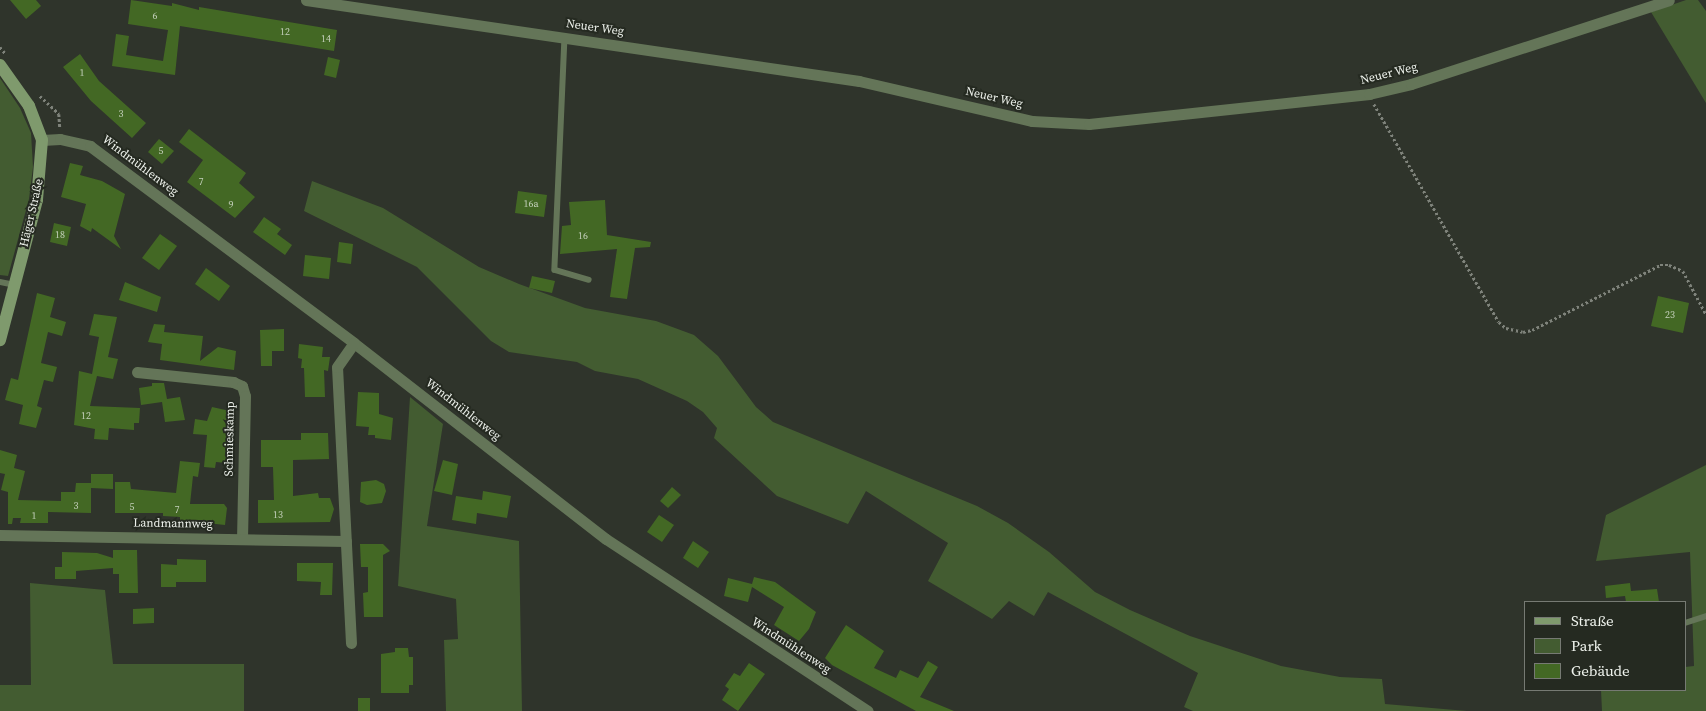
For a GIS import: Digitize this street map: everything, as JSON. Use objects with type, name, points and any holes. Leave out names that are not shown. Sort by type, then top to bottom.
[{"type":"main road","name":"Häger Straße","points":[[0,65],[29,106],[42,140],[37,200],[0,340]]},
{"type":"street","name":"Neuer Weg","points":[[306,0],[859,82],[1032,121],[1060,124],[1119,121],[1369,94],[1411,84],[1668,0]]},
{"type":"street","name":"Windmühlenweg","points":[[42,140],[60,139],[90,146],[354,343],[606,539],[868,711]]},
{"type":"street","points":[[351,643],[337,367],[354,343]]},
{"type":"street","name":"Schmieskamp","points":[[137,372],[233,382],[242,386],[245,396],[242,539]]},
{"type":"street","name":"Landmannweg","points":[[0,535],[346,541]]},
{"type":"lane","points":[[565,37],[555,270],[589,280]]},
{"type":"lane","points":[[0,282],[15,286]]},
{"type":"lane","points":[[1686,623],[1706,616]]},
{"type":"path","points":[[1369,94],[1499,322],[1506,328],[1524,332],[1532,330],[1660,265],[1669,265],[1683,271],[1706,314]]},
{"type":"green space","points":[[1686,0],[1698,0],[1706,11],[1706,103],[1651,12]]},
{"type":"green space","points":[[0,78],[20,108],[31,133],[33,167],[29,199],[8,276],[0,275]]},
{"type":"green space","points":[[312,181],[383,208],[479,267],[519,284],[585,308],[656,321],[694,335],[718,356],[756,407],[773,422],[977,506],[1008,523],[1049,552],[1095,592],[1130,610],[1190,636],[1281,666],[1340,677],[1382,679],[1385,704],[1467,711],[1193,711],[1184,707],[1198,673],[1048,592],[1034,616],[1009,601],[992,619],[928,581],[948,543],[866,491],[848,524],[777,496],[714,438],[717,428],[703,412],[687,401],[638,379],[595,371],[577,362],[509,352],[491,341],[417,267],[304,211]]},
{"type":"green space","points":[[410,397],[443,424],[427,526],[519,541],[522,711],[446,711],[444,640],[458,639],[456,599],[398,586]]},
{"type":"green space","points":[[1706,465],[1706,711],[1602,711],[1601,691],[1686,691],[1686,667],[1694,666],[1690,552],[1596,561],[1606,515]]},
{"type":"green space","points":[[30,583],[105,590],[113,664],[244,664],[244,711],[0,711],[0,685],[31,685]]},
{"type":"building","points":[[10,0],[36,0],[41,6],[26,19]]},
{"type":"building","points":[[131,0],[172,6],[172,3],[199,10],[199,7],[337,30],[334,51],[180,26],[175,75],[112,66],[116,34],[129,36],[126,55],[163,61],[168,30],[128,24]]},
{"type":"building","points":[[80,54],[99,81],[146,123],[132,138],[91,101],[63,67]]},
{"type":"building","points":[[328,57],[340,60],[336,78],[324,75]]},
{"type":"building","points":[[189,129],[246,173],[239,183],[255,197],[235,218],[187,182],[203,160],[179,142]]},
{"type":"building","points":[[159,139],[174,151],[162,164],[148,152]]},
{"type":"building","points":[[70,163],[83,166],[80,175],[102,181],[125,194],[114,236],[121,249],[92,228],[91,232],[80,226],[86,204],[61,197]]},
{"type":"building","points":[[518,191],[547,195],[544,217],[515,213]]},
{"type":"building","points":[[605,200],[607,235],[651,242],[650,247],[635,248],[627,299],[610,297],[617,249],[560,254],[562,226],[571,225],[569,202]]},
{"type":"building","points":[[264,217],[281,229],[277,234],[292,245],[285,255],[253,232]]},
{"type":"building","points":[[54,223],[71,227],[67,246],[50,242]]},
{"type":"building","points":[[160,234],[177,246],[159,270],[142,258]]},
{"type":"building","points":[[339,242],[353,244],[351,264],[337,262]]},
{"type":"building","points":[[305,255],[331,258],[329,279],[303,276]]},
{"type":"building","points":[[206,268],[230,286],[219,301],[195,284]]},
{"type":"building","points":[[532,276],[555,281],[552,293],[529,288]]},
{"type":"building","points":[[125,282],[161,297],[157,312],[119,300]]},
{"type":"building","points":[[37,293],[55,298],[50,317],[66,322],[62,336],[48,332],[41,363],[57,367],[53,382],[44,380],[37,406],[42,408],[36,428],[19,424],[23,405],[5,400],[11,378],[18,380]]},
{"type":"building","points":[[1658,296],[1689,303],[1683,333],[1651,326]]},
{"type":"building","points":[[94,314],[117,317],[108,357],[118,359],[113,379],[97,376],[90,406],[140,408],[139,423],[134,423],[134,430],[109,428],[108,440],[94,439],[95,429],[74,425],[79,371],[92,374],[99,337],[89,335]]},
{"type":"building","points":[[154,324],[165,325],[164,332],[203,336],[200,361],[218,347],[236,351],[234,370],[160,360],[162,344],[148,342]]},
{"type":"building","points":[[284,329],[284,351],[272,351],[272,366],[261,366],[260,330]]},
{"type":"building","points":[[299,344],[323,347],[322,357],[330,357],[328,371],[324,370],[325,397],[305,397],[304,368],[301,368],[302,359],[298,358]]},
{"type":"building","points":[[152,383],[164,383],[167,399],[180,397],[185,420],[165,422],[162,402],[141,405],[139,388],[152,386]]},
{"type":"building","points":[[358,392],[379,393],[379,414],[393,418],[391,440],[375,438],[375,435],[368,435],[369,427],[356,426]]},
{"type":"building","points":[[212,407],[230,411],[227,463],[216,462],[215,468],[204,467],[207,435],[193,434],[195,419],[207,421]]},
{"type":"building","points":[[301,433],[328,433],[329,459],[293,460],[293,496],[318,493],[319,498],[330,498],[334,509],[330,522],[258,523],[258,500],[274,500],[273,467],[261,467],[261,440],[301,440]]},
{"type":"building","points":[[0,450],[17,455],[14,468],[25,471],[18,500],[61,501],[61,492],[75,492],[76,483],[91,483],[91,474],[113,474],[113,489],[91,488],[91,513],[48,512],[48,523],[20,523],[21,518],[13,518],[12,524],[8,524],[8,492],[1,490],[5,474],[0,473]]},
{"type":"building","points":[[443,460],[458,464],[452,495],[434,491]]},
{"type":"building","points":[[180,461],[200,463],[198,477],[193,476],[190,504],[224,504],[227,508],[225,525],[180,520],[180,517],[163,516],[163,513],[115,513],[115,482],[130,482],[131,489],[176,493]]},
{"type":"building","points":[[376,480],[384,484],[386,491],[382,503],[367,505],[360,502],[361,482]]},
{"type":"building","points":[[672,487],[681,495],[668,508],[660,501]]},
{"type":"building","points":[[483,491],[511,496],[507,518],[477,513],[476,524],[452,520],[456,496],[482,500]]},
{"type":"building","points":[[659,515],[674,525],[662,542],[647,532]]},
{"type":"building","points":[[693,541],[709,552],[698,568],[683,558]]},
{"type":"building","points":[[360,544],[383,544],[390,551],[383,555],[383,617],[364,617],[363,593],[368,592],[368,567],[361,567]]},
{"type":"building","points":[[113,550],[137,550],[138,593],[119,593],[119,574],[113,574],[113,568],[76,571],[76,579],[55,579],[55,567],[62,567],[62,552],[97,553],[113,558]]},
{"type":"building","points":[[177,559],[206,560],[206,582],[176,582],[176,587],[161,587],[161,564],[177,565]]},
{"type":"building","points":[[297,563],[333,563],[332,595],[320,595],[321,582],[297,581]]},
{"type":"building","points":[[754,577],[775,582],[816,612],[809,629],[799,641],[774,625],[784,607],[752,587],[748,602],[724,596],[728,578],[752,584]]},
{"type":"building","points":[[1630,583],[1631,591],[1657,589],[1659,601],[1626,601],[1625,596],[1606,598],[1605,586]]},
{"type":"building","points":[[154,608],[154,623],[133,624],[133,609]]},
{"type":"building","points":[[846,625],[884,651],[874,668],[896,678],[900,670],[918,678],[928,661],[938,667],[920,697],[954,711],[916,711],[832,665],[825,658]]},
{"type":"building","points":[[395,648],[408,648],[409,657],[413,657],[413,685],[409,685],[409,693],[381,693],[381,654],[395,652]]},
{"type":"building","points":[[749,663],[765,674],[738,711],[722,700],[729,689],[725,686],[734,673],[740,676]]},
{"type":"building","points":[[358,698],[370,698],[370,711],[358,711]]}]
